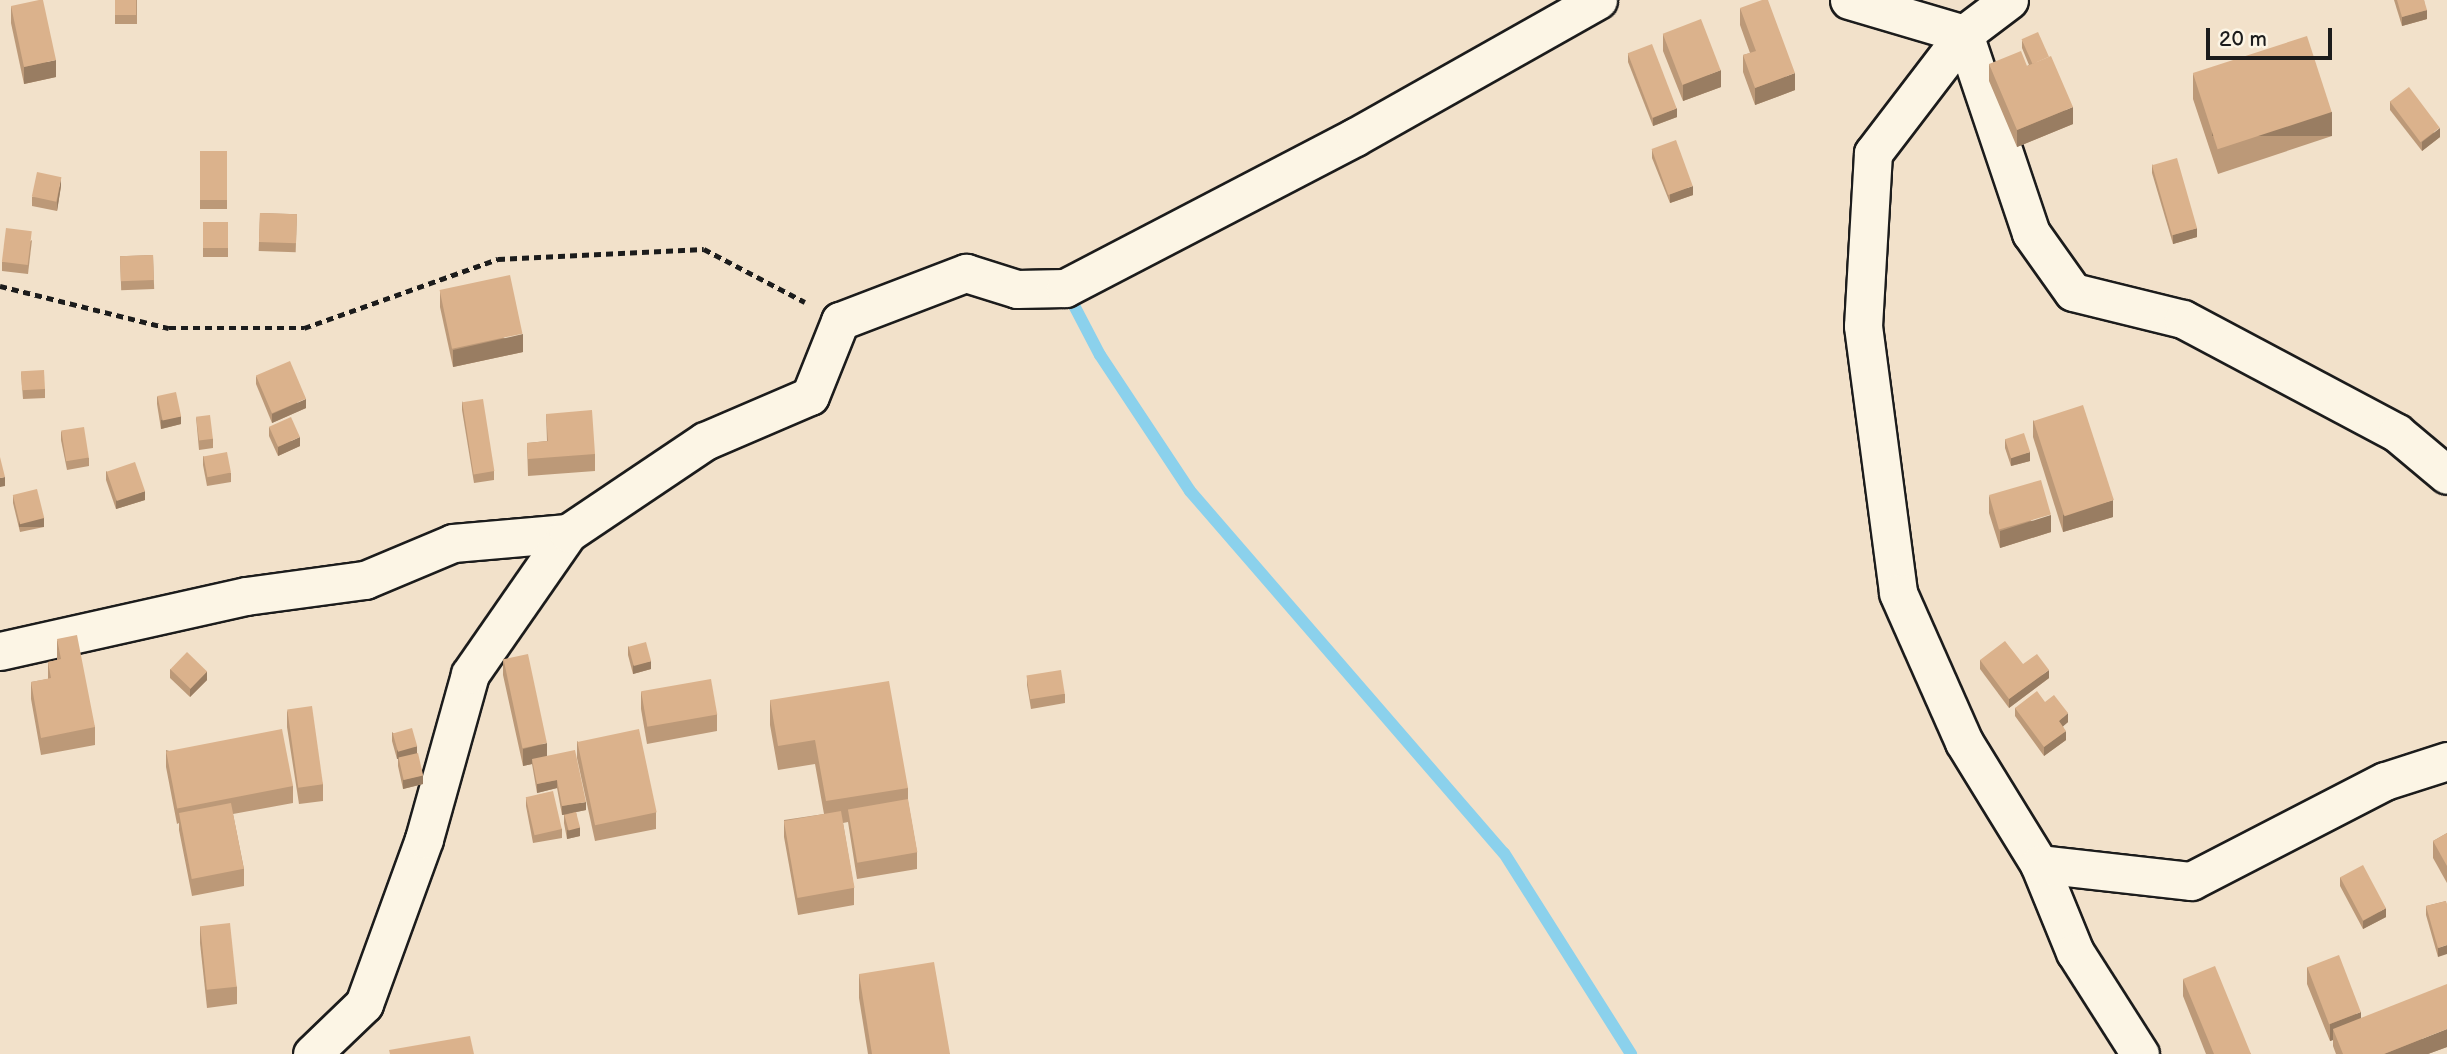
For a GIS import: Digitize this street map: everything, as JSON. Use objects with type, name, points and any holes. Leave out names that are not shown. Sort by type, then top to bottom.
[{"type":"street","points":[[312,1054],[363,1004],[424,839],[470,674],[568,533],[705,441],[810,396],[840,321],[966,273],[1017,289],[1065,288],[1355,137],[1598,0]]},
{"type":"street","points":[[1849,0],[1964,34]]},
{"type":"street","points":[[2009,0],[1964,34],[1873,153],[1863,326],[1898,593],[1964,742],[2039,864],[2075,952],[2140,1054]]},
{"type":"street","points":[[1964,34],[2031,233],[2073,292],[2183,319],[2397,433],[2447,475]]},
{"type":"street","points":[[0,651],[246,596],[365,580],[453,542],[568,533]]},
{"type":"street","points":[[2039,864],[2191,881],[2385,781],[2447,761]]},
{"type":"path","points":[[0,286],[169,328],[304,328],[498,260],[704,248],[840,321]]},
{"type":"building","points":[[43,0],[56,60],[24,67],[11,6]]},
{"type":"building","points":[[115,0],[136,0],[136,15],[115,15]]},
{"type":"building","points":[[1768,0],[1795,73],[1755,88],[1743,55],[1756,51],[1740,8]]},
{"type":"building","points":[[2397,0],[2424,0],[2427,10],[2402,17]]},
{"type":"building","points":[[1701,19],[1721,70],[1682,85],[1663,34]]},
{"type":"building","points":[[2038,32],[2049,57],[2033,64],[2022,39]]},
{"type":"building","points":[[2307,36],[2332,112],[2218,149],[2193,73]]},
{"type":"building","points":[[1652,44],[1677,108],[1652,118],[1628,53]]},
{"type":"building","points":[[2021,51],[2027,66],[2051,56],[2073,107],[2017,130],[1989,64]]},
{"type":"building","points":[[2409,87],[2440,128],[2421,142],[2390,101]]},
{"type":"building","points":[[1676,140],[1693,186],[1668,195],[1652,149]]},
{"type":"building","points":[[200,151],[227,151],[227,200],[200,200]]},
{"type":"building","points":[[2177,158],[2197,228],[2172,235],[2152,165]]},
{"type":"building","points":[[37,172],[61,177],[56,202],[32,196]]},
{"type":"building","points":[[260,213],[297,214],[296,243],[259,242]]},
{"type":"building","points":[[203,222],[228,222],[228,248],[203,248]]},
{"type":"building","points":[[6,228],[32,231],[28,265],[2,262]]},
{"type":"building","points":[[153,255],[154,280],[121,281],[120,256]]},
{"type":"building","points":[[510,275],[522,334],[452,349],[440,290]]},
{"type":"building","points":[[290,361],[306,399],[272,413],[256,375]]},
{"type":"building","points":[[44,370],[45,389],[22,390],[21,371]]},
{"type":"building","points":[[176,392],[181,416],[163,420],[157,396]]},
{"type":"building","points":[[483,399],[494,471],[474,474],[462,402]]},
{"type":"building","points":[[2083,405],[2114,500],[2064,516],[2034,421]]},
{"type":"building","points":[[592,410],[595,454],[528,459],[527,443],[548,441],[546,414]]},
{"type":"building","points":[[210,415],[213,439],[199,441],[196,417]]},
{"type":"building","points":[[291,417],[300,437],[278,447],[269,427]]},
{"type":"building","points":[[84,427],[89,458],[66,461],[61,431]]},
{"type":"building","points":[[2024,433],[2030,452],[2011,458],[2005,439]]},
{"type":"building","points":[[227,452],[231,473],[207,477],[203,457]]},
{"type":"building","points":[[0,457],[5,477],[0,478]]},
{"type":"building","points":[[135,462],[145,491],[117,501],[107,472]]},
{"type":"building","points":[[2041,480],[2051,515],[1999,529],[1989,495]]},
{"type":"building","points":[[37,489],[44,518],[20,524],[13,495]]},
{"type":"building","points":[[77,635],[95,727],[41,738],[31,682],[51,678],[48,662],[61,659],[57,639]]},
{"type":"building","points":[[2005,641],[2023,664],[2037,654],[2049,670],[2009,699],[1980,660]]},
{"type":"building","points":[[646,642],[651,661],[634,666],[629,647]]},
{"type":"building","points":[[187,652],[207,671],[190,689],[170,669]]},
{"type":"building","points":[[528,654],[547,743],[522,748],[504,659]]},
{"type":"building","points":[[1061,670],[1065,694],[1030,699],[1026,675]]},
{"type":"building","points":[[711,679],[717,714],[647,727],[641,691]]},
{"type":"building","points":[[889,681],[908,788],[826,801],[815,740],[778,746],[770,700]]},
{"type":"building","points":[[2037,691],[2045,702],[2054,695],[2068,713],[2059,721],[2066,731],[2044,747],[2015,708]]},
{"type":"building","points":[[312,706],[323,784],[298,788],[287,709]]},
{"type":"building","points":[[412,728],[417,746],[398,752],[393,734]]},
{"type":"building","points":[[282,729],[293,786],[177,808],[166,752]]},
{"type":"building","points":[[639,729],[657,812],[595,825],[577,742]]},
{"type":"building","points":[[575,750],[586,802],[562,806],[557,780],[537,784],[532,759]]},
{"type":"building","points":[[418,753],[423,775],[404,780],[399,757]]},
{"type":"building","points":[[553,791],[562,829],[534,835],[526,797]]},
{"type":"building","points":[[908,799],[917,852],[857,863],[848,810]]},
{"type":"building","points":[[231,803],[244,869],[192,879],[179,813]]},
{"type":"building","points":[[841,811],[855,888],[797,898],[784,821]]},
{"type":"building","points":[[576,812],[580,827],[569,831],[564,815]]},
{"type":"building","points":[[2447,833],[2447,866],[2433,841]]},
{"type":"building","points":[[2363,865],[2386,908],[2363,920],[2340,877]]},
{"type":"building","points":[[2446,901],[2447,945],[2438,948],[2426,906]]},
{"type":"building","points":[[230,923],[237,987],[207,990],[200,926]]},
{"type":"building","points":[[2339,955],[2361,1012],[2329,1024],[2307,967]]},
{"type":"building","points":[[934,962],[950,1054],[872,1054],[859,974]]},
{"type":"building","points":[[2215,966],[2251,1054],[2214,1054],[2183,979]]},
{"type":"building","points":[[2447,984],[2447,1029],[2384,1054],[2343,1054],[2333,1029]]},
{"type":"building","points":[[470,1036],[474,1054],[390,1054],[389,1050]]},
{"type":"waterway","points":[[1067,292],[1100,355],[1190,491],[1504,853],[1631,1054]]}]
